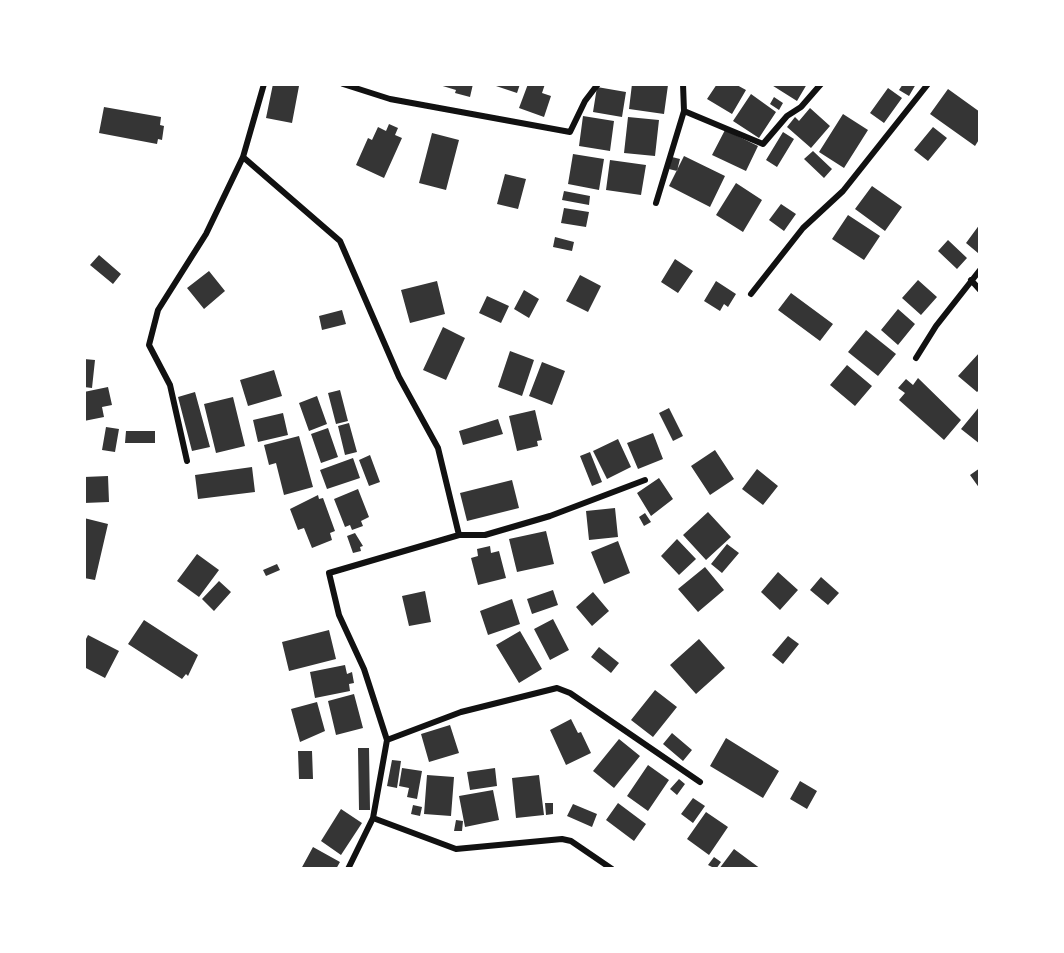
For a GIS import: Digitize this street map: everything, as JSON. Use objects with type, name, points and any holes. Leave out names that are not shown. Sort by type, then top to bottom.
[{"type":"street","points":[[187,461],[170,385],[149,345],[158,310],[206,234],[243,157],[264,84]]},
{"type":"street","points":[[342,84],[390,99],[570,132],[585,101],[598,84]]},
{"type":"street","points":[[656,203],[684,111],[683,84]]},
{"type":"street","points":[[684,111],[763,144],[787,116],[801,107],[821,84]]},
{"type":"street","points":[[751,294],[803,228],[843,190],[928,84]]},
{"type":"street","points":[[243,157],[340,241],[399,376],[438,448],[459,535]]},
{"type":"street","points":[[916,358],[936,326],[980,270]]},
{"type":"street","points":[[971,280],[980,290]]},
{"type":"street","points":[[348,869],[373,818],[387,740],[364,669],[339,615],[329,573],[459,535],[485,535],[550,516],[645,480]]},
{"type":"street","points":[[387,740],[461,712],[557,688],[570,693],[700,782]]},
{"type":"street","points":[[373,818],[456,849],[562,839],[572,841],[612,869]]},
{"type":"building","points":[[273,84],[299,86],[292,123],[266,118]]},
{"type":"building","points":[[436,84],[473,84],[470,97]]},
{"type":"building","points":[[490,84],[520,84],[517,93]]},
{"type":"building","points":[[528,84],[545,84],[542,93],[551,96],[544,117],[519,108]]},
{"type":"building","points":[[632,84],[668,85],[664,114],[629,109]]},
{"type":"building","points":[[717,84],[735,84],[746,90],[732,114],[707,99]]},
{"type":"building","points":[[770,84],[807,84],[797,101]]},
{"type":"building","points":[[903,84],[916,84],[909,96],[899,90]]},
{"type":"building","points":[[597,87],[626,92],[622,117],[593,112]]},
{"type":"building","points":[[888,88],[902,98],[884,123],[870,113]]},
{"type":"building","points":[[948,89],[980,112],[980,138],[975,146],[930,114]]},
{"type":"building","points":[[751,94],[776,112],[759,138],[733,121]]},
{"type":"building","points":[[774,97],[783,103],[779,110],[770,104]]},
{"type":"building","points":[[104,107],[161,117],[160,125],[164,126],[162,140],[158,139],[157,144],[99,133]]},
{"type":"building","points":[[810,108],[830,126],[811,148],[787,127],[795,117],[799,121]]},
{"type":"building","points":[[843,114],[868,130],[844,168],[819,152]]},
{"type":"building","points":[[583,116],[614,121],[610,151],[579,146]]},
{"type":"building","points":[[628,117],[659,120],[655,156],[624,153]]},
{"type":"building","points":[[389,124],[398,128],[395,135],[402,138],[384,178],[356,165],[368,138],[372,140],[378,127],[386,131]]},
{"type":"building","points":[[933,127],[947,138],[928,161],[914,150]]},
{"type":"building","points":[[725,130],[758,146],[746,171],[712,155]]},
{"type":"building","points":[[783,132],[794,139],[777,167],[766,160]]},
{"type":"building","points":[[432,133],[459,140],[446,190],[419,183]]},
{"type":"building","points":[[813,151],[832,169],[824,178],[804,159]]},
{"type":"building","points":[[573,154],[604,159],[599,190],[568,184]]},
{"type":"building","points":[[684,156],[725,176],[710,207],[669,186]]},
{"type":"building","points":[[672,157],[680,159],[677,171],[669,169]]},
{"type":"building","points":[[610,160],[646,165],[641,195],[606,190]]},
{"type":"building","points":[[505,174],[526,179],[518,209],[497,204]]},
{"type":"building","points":[[736,183],[762,200],[743,232],[716,215]]},
{"type":"building","points":[[872,186],[902,207],[885,231],[855,209]]},
{"type":"building","points":[[564,191],[590,196],[589,205],[562,200]]},
{"type":"building","points":[[781,204],[796,214],[784,231],[769,220]]},
{"type":"building","points":[[564,208],[589,212],[586,227],[561,223]]},
{"type":"building","points":[[848,215],[880,236],[864,260],[832,239]]},
{"type":"building","points":[[980,224],[980,250],[978,253],[966,243]]},
{"type":"building","points":[[555,237],[574,242],[572,251],[553,247]]},
{"type":"building","points":[[948,240],[967,258],[957,269],[938,251]]},
{"type":"building","points":[[99,255],[121,274],[113,284],[90,265]]},
{"type":"building","points":[[675,259],[693,271],[678,293],[661,282]]},
{"type":"building","points":[[209,271],[225,291],[204,309],[187,288]]},
{"type":"building","points":[[580,275],[601,286],[588,312],[566,301]]},
{"type":"building","points":[[918,280],[937,297],[921,315],[902,298]]},
{"type":"building","points":[[437,281],[445,314],[410,323],[401,290]]},
{"type":"building","points":[[716,281],[736,294],[728,307],[724,304],[720,311],[704,301]]},
{"type":"building","points":[[524,290],[539,299],[529,318],[514,309]]},
{"type":"building","points":[[791,293],[833,324],[820,341],[778,310]]},
{"type":"building","points":[[487,296],[509,306],[501,323],[479,313]]},
{"type":"building","points":[[898,309],[915,324],[898,345],[881,330]]},
{"type":"building","points":[[342,310],[346,324],[322,330],[319,316]]},
{"type":"building","points":[[443,327],[465,338],[446,380],[423,370]]},
{"type":"building","points":[[866,330],[896,354],[878,376],[848,352]]},
{"type":"building","points":[[510,351],[534,360],[522,396],[498,387]]},
{"type":"building","points":[[980,352],[980,389],[977,392],[958,376]]},
{"type":"building","points":[[84,359],[95,360],[92,388],[84,387]]},
{"type":"building","points":[[542,362],[565,371],[552,405],[529,396]]},
{"type":"building","points":[[847,365],[872,386],[855,406],[830,385]]},
{"type":"building","points":[[274,370],[282,396],[248,406],[240,380]]},
{"type":"building","points":[[918,378],[961,420],[944,440],[899,400],[905,393],[898,388],[906,379],[913,385]]},
{"type":"building","points":[[108,387],[112,405],[102,407],[104,417],[84,421],[84,392]]},
{"type":"building","points":[[340,390],[348,421],[336,424],[328,393]]},
{"type":"building","points":[[195,392],[210,447],[192,451],[178,397]]},
{"type":"building","points":[[317,396],[327,424],[309,431],[299,403]]},
{"type":"building","points":[[233,397],[245,446],[216,453],[204,404]]},
{"type":"building","points":[[980,406],[980,444],[961,429]]},
{"type":"building","points":[[669,408],[683,436],[673,441],[659,413]]},
{"type":"building","points":[[535,410],[542,440],[537,441],[538,446],[517,451],[509,416]]},
{"type":"building","points":[[283,413],[288,435],[258,442],[253,420]]},
{"type":"building","points":[[498,419],[503,434],[463,445],[459,431]]},
{"type":"building","points":[[349,423],[357,452],[345,455],[338,426]]},
{"type":"building","points":[[106,427],[119,429],[115,452],[102,450]]},
{"type":"building","points":[[328,428],[338,457],[321,463],[311,434]]},
{"type":"building","points":[[126,431],[155,431],[155,443],[125,443]]},
{"type":"building","points":[[653,433],[663,459],[638,469],[627,443]]},
{"type":"building","points":[[299,436],[313,487],[284,495],[276,463],[269,465],[264,445]]},
{"type":"building","points":[[618,439],[631,467],[607,479],[593,451]]},
{"type":"building","points":[[715,450],[734,479],[710,495],[691,466]]},
{"type":"building","points":[[590,452],[602,482],[592,486],[580,456]]},
{"type":"building","points":[[370,455],[380,482],[369,486],[359,460]]},
{"type":"building","points":[[353,458],[360,478],[327,489],[320,470]]},
{"type":"building","points":[[252,467],[255,492],[198,499],[195,475]]},
{"type":"building","points":[[980,468],[980,489],[970,475]]},
{"type":"building","points":[[757,469],[778,486],[763,505],[742,489]]},
{"type":"building","points":[[108,476],[109,502],[84,503],[84,477]]},
{"type":"building","points":[[659,478],[673,499],[651,516],[637,493]]},
{"type":"building","points":[[512,480],[519,508],[467,521],[460,493]]},
{"type":"building","points":[[358,489],[369,517],[361,521],[363,526],[352,530],[350,525],[345,527],[334,499]]},
{"type":"building","points":[[318,495],[319,499],[323,498],[335,531],[330,533],[332,540],[312,548],[304,528],[298,530],[290,509]]},
{"type":"building","points":[[615,508],[618,537],[589,540],[586,511]]},
{"type":"building","points":[[708,512],[731,537],[706,560],[683,535]]},
{"type":"building","points":[[645,513],[651,522],[644,526],[639,517]]},
{"type":"building","points":[[84,518],[108,524],[95,580],[84,578]]},
{"type":"building","points":[[546,531],[554,564],[517,572],[509,539]]},
{"type":"building","points":[[355,533],[363,546],[360,547],[361,551],[353,553],[347,536]]},
{"type":"building","points":[[677,539],[696,559],[679,575],[661,556]]},
{"type":"building","points":[[618,541],[630,573],[604,584],[591,552]]},
{"type":"building","points":[[727,544],[739,553],[722,573],[711,564]]},
{"type":"building","points":[[490,546],[491,553],[499,551],[506,578],[478,585],[471,558],[478,556],[477,549]]},
{"type":"building","points":[[197,554],[219,570],[199,597],[177,581]]},
{"type":"building","points":[[277,564],[280,570],[266,576],[263,570]]},
{"type":"building","points":[[705,567],[724,590],[698,612],[678,589]]},
{"type":"building","points":[[778,572],[798,590],[780,610],[761,592]]},
{"type":"building","points":[[821,577],[839,593],[828,605],[810,590]]},
{"type":"building","points":[[219,581],[231,592],[214,611],[202,599]]},
{"type":"building","points":[[553,590],[558,605],[532,614],[527,599]]},
{"type":"building","points":[[425,591],[431,622],[409,626],[402,596]]},
{"type":"building","points":[[593,592],[609,611],[592,626],[576,607]]},
{"type":"building","points":[[512,599],[520,624],[488,635],[480,611]]},
{"type":"building","points":[[553,619],[569,650],[550,660],[534,629]]},
{"type":"building","points":[[144,620],[198,655],[188,676],[186,674],[182,679],[128,644]]},
{"type":"building","points":[[329,630],[336,659],[289,671],[282,642]]},
{"type":"building","points":[[520,631],[542,669],[519,683],[496,645]]},
{"type":"building","points":[[88,635],[119,651],[105,678],[84,667],[84,643]]},
{"type":"building","points":[[788,636],[799,644],[783,664],[772,655]]},
{"type":"building","points":[[699,639],[725,668],[696,694],[670,665]]},
{"type":"building","points":[[599,647],[619,663],[611,673],[591,657]]},
{"type":"building","points":[[345,665],[347,674],[352,672],[354,683],[349,684],[350,691],[315,698],[310,672]]},
{"type":"building","points":[[655,690],[677,707],[653,737],[631,720]]},
{"type":"building","points":[[354,694],[363,728],[336,735],[328,701]]},
{"type":"building","points":[[317,702],[325,731],[300,742],[291,709]]},
{"type":"building","points":[[571,719],[578,733],[581,732],[591,753],[566,765],[550,730]]},
{"type":"building","points":[[450,725],[459,753],[429,762],[421,734]]},
{"type":"building","points":[[672,733],[692,750],[683,761],[663,744]]},
{"type":"building","points":[[726,738],[779,771],[763,798],[710,766]]},
{"type":"building","points":[[619,739],[640,756],[614,788],[593,771]]},
{"type":"building","points":[[358,748],[369,748],[370,810],[359,810]]},
{"type":"building","points":[[298,751],[312,751],[313,779],[299,779]]},
{"type":"building","points":[[392,760],[401,761],[397,788],[387,786]]},
{"type":"building","points":[[648,765],[669,780],[648,811],[627,796]]},
{"type":"building","points":[[402,768],[422,771],[417,799],[407,797],[409,788],[399,786]]},
{"type":"building","points":[[495,768],[497,786],[470,790],[467,772]]},
{"type":"building","points":[[427,775],[454,777],[451,816],[424,814]]},
{"type":"building","points":[[539,775],[544,815],[516,818],[512,778]]},
{"type":"building","points":[[679,779],[685,784],[677,795],[670,789]]},
{"type":"building","points":[[800,781],[817,791],[807,809],[790,799]]},
{"type":"building","points":[[493,790],[499,820],[465,827],[459,796]]},
{"type":"building","points":[[693,798],[705,806],[693,823],[681,814]]},
{"type":"building","points":[[545,803],[553,803],[553,814],[546,815]]},
{"type":"building","points":[[618,803],[646,824],[634,841],[606,820]]},
{"type":"building","points":[[573,804],[597,814],[592,827],[567,816]]},
{"type":"building","points":[[413,805],[422,807],[420,816],[411,814]]},
{"type":"building","points":[[341,809],[362,823],[341,855],[321,841]]},
{"type":"building","points":[[706,812],[728,827],[709,855],[687,839]]},
{"type":"building","points":[[456,820],[463,821],[462,831],[454,831]]},
{"type":"building","points":[[313,847],[340,862],[336,869],[301,869]]},
{"type":"building","points":[[734,849],[761,869],[719,869]]},
{"type":"building","points":[[714,857],[721,862],[716,869],[708,865]]}]
